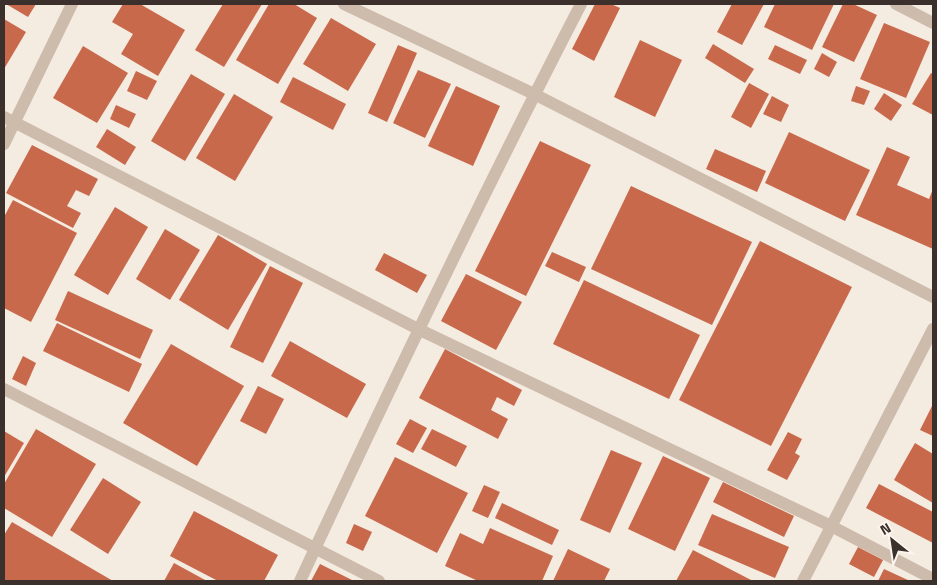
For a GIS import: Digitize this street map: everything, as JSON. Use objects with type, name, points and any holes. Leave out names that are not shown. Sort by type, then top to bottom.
[{"type":"street","points":[[4,144],[9,120],[72,4]]},
{"type":"street","points":[[344,4],[534,94],[933,298]]},
{"type":"street","points":[[300,581],[534,94],[581,4]]},
{"type":"street","points":[[896,4],[933,22]]},
{"type":"street","points":[[9,120],[420,330],[831,526],[933,579]]},
{"type":"street","points":[[803,581],[933,329]]},
{"type":"street","points":[[4,389],[379,581]]},
{"type":"building","points":[[6,4],[36,4],[28,17]]},
{"type":"building","points":[[123,4],[140,4],[185,30],[158,76],[121,54],[133,34],[112,22]]},
{"type":"building","points":[[223,4],[262,4],[224,67],[195,50]]},
{"type":"building","points":[[269,4],[294,4],[317,18],[278,84],[236,60]]},
{"type":"building","points":[[595,4],[611,4],[620,8],[594,61],[572,49]]},
{"type":"building","points":[[732,4],[764,4],[742,45],[717,32]]},
{"type":"building","points":[[775,4],[834,4],[812,50],[764,27]]},
{"type":"building","points":[[843,4],[853,4],[877,15],[854,62],[822,47]]},
{"type":"building","points":[[331,18],[376,44],[348,91],[303,64]]},
{"type":"building","points":[[4,19],[26,32],[4,69]]},
{"type":"building","points":[[884,23],[930,42],[906,98],[860,79]]},
{"type":"building","points":[[640,40],[682,60],[655,117],[614,97]]},
{"type":"building","points":[[713,44],[754,69],[745,83],[705,58]]},
{"type":"building","points":[[398,45],[417,53],[387,122],[368,113]]},
{"type":"building","points":[[775,45],[807,60],[800,74],[768,59]]},
{"type":"building","points":[[83,46],[128,73],[97,123],[53,98]]},
{"type":"building","points":[[822,53],[837,62],[829,77],[814,69]]},
{"type":"building","points":[[418,70],[451,84],[425,138],[393,123]]},
{"type":"building","points":[[136,71],[157,81],[147,100],[127,91]]},
{"type":"building","points":[[931,73],[933,74],[933,115],[912,104]]},
{"type":"building","points":[[191,74],[225,94],[185,161],[151,141]]},
{"type":"building","points":[[293,77],[346,104],[333,130],[280,102]]},
{"type":"building","points":[[749,83],[769,94],[751,128],[731,117]]},
{"type":"building","points":[[456,86],[500,106],[473,166],[428,146]]},
{"type":"building","points":[[856,86],[870,91],[864,105],[851,101]]},
{"type":"building","points":[[884,93],[902,105],[891,121],[874,109]]},
{"type":"building","points":[[234,94],[273,117],[235,181],[196,158]]},
{"type":"building","points":[[772,96],[789,105],[781,122],[763,114]]},
{"type":"building","points":[[116,105],[136,114],[129,128],[110,119]]},
{"type":"building","points":[[107,129],[136,147],[125,165],[96,147]]},
{"type":"building","points":[[789,132],[870,170],[845,221],[765,183]]},
{"type":"building","points":[[540,141],[591,165],[526,296],[475,271]]},
{"type":"building","points":[[32,145],[98,179],[89,196],[76,190],[67,206],[81,213],[73,228],[6,193]]},
{"type":"building","points":[[887,147],[910,157],[897,185],[929,199],[933,189],[933,249],[856,215]]},
{"type":"building","points":[[715,149],[766,171],[757,192],[706,169]]},
{"type":"building","points":[[631,186],[752,242],[712,325],[591,269]]},
{"type":"building","points":[[13,200],[77,233],[31,322],[4,308],[4,217]]},
{"type":"building","points":[[115,207],[148,227],[108,295],[74,275]]},
{"type":"building","points":[[165,229],[200,250],[170,300],[136,279]]},
{"type":"building","points":[[218,235],[267,264],[228,330],[179,300]]},
{"type":"building","points":[[760,241],[852,287],[771,446],[679,400]]},
{"type":"building","points":[[552,252],[586,267],[579,282],[545,266]]},
{"type":"building","points":[[384,253],[427,275],[417,293],[375,270]]},
{"type":"building","points":[[270,266],[303,283],[263,363],[230,347]]},
{"type":"building","points":[[466,274],[522,302],[496,350],[441,321]]},
{"type":"building","points":[[584,280],[700,335],[669,399],[553,344]]},
{"type":"building","points":[[68,291],[153,330],[140,359],[55,320]]},
{"type":"building","points":[[57,323],[142,364],[129,392],[43,351]]},
{"type":"building","points":[[290,341],[366,384],[347,418],[271,376]]},
{"type":"building","points":[[171,344],[244,386],[197,466],[123,423]]},
{"type":"building","points":[[445,349],[522,390],[514,406],[497,397],[491,410],[508,419],[498,439],[419,398]]},
{"type":"building","points":[[23,356],[36,363],[26,386],[12,379]]},
{"type":"building","points":[[258,386],[284,399],[266,434],[240,421]]},
{"type":"building","points":[[933,404],[933,436],[920,430]]},
{"type":"building","points":[[410,419],[427,428],[413,453],[396,444]]},
{"type":"building","points":[[36,429],[96,464],[52,537],[4,508],[4,484]]},
{"type":"building","points":[[432,429],[467,446],[456,467],[421,449]]},
{"type":"building","points":[[4,431],[24,443],[4,477]]},
{"type":"building","points":[[788,432],[802,439],[795,453],[800,456],[787,480],[767,470]]},
{"type":"building","points":[[915,443],[933,454],[933,503],[894,480]]},
{"type":"building","points":[[611,450],[642,463],[610,533],[580,520]]},
{"type":"building","points":[[663,456],[710,478],[675,551],[628,529]]},
{"type":"building","points":[[395,457],[468,493],[437,553],[365,516]]},
{"type":"building","points":[[103,478],[141,502],[108,554],[70,530]]},
{"type":"building","points":[[723,482],[794,516],[784,537],[713,502]]},
{"type":"building","points":[[879,484],[933,512],[933,543],[866,508]]},
{"type":"building","points":[[484,485],[500,492],[488,518],[472,511]]},
{"type":"building","points":[[502,503],[559,530],[552,545],[495,518]]},
{"type":"building","points":[[194,511],[278,555],[264,581],[218,581],[170,556]]},
{"type":"building","points":[[712,514],[789,547],[775,578],[698,545]]},
{"type":"building","points":[[12,522],[113,581],[4,581],[4,535]]},
{"type":"building","points":[[354,524],[372,532],[363,551],[346,543]]},
{"type":"building","points":[[490,528],[553,556],[542,581],[478,581],[445,566],[460,533],[483,544]]},
{"type":"building","points":[[858,547],[883,560],[874,577],[849,564]]},
{"type":"building","points":[[568,549],[610,569],[604,581],[553,581]]},
{"type":"building","points":[[693,550],[753,581],[676,581]]},
{"type":"building","points":[[174,563],[207,581],[164,581]]},
{"type":"building","points":[[320,564],[354,581],[311,581]]},
{"type":"building","points":[[884,569],[910,581],[878,581]]}]
